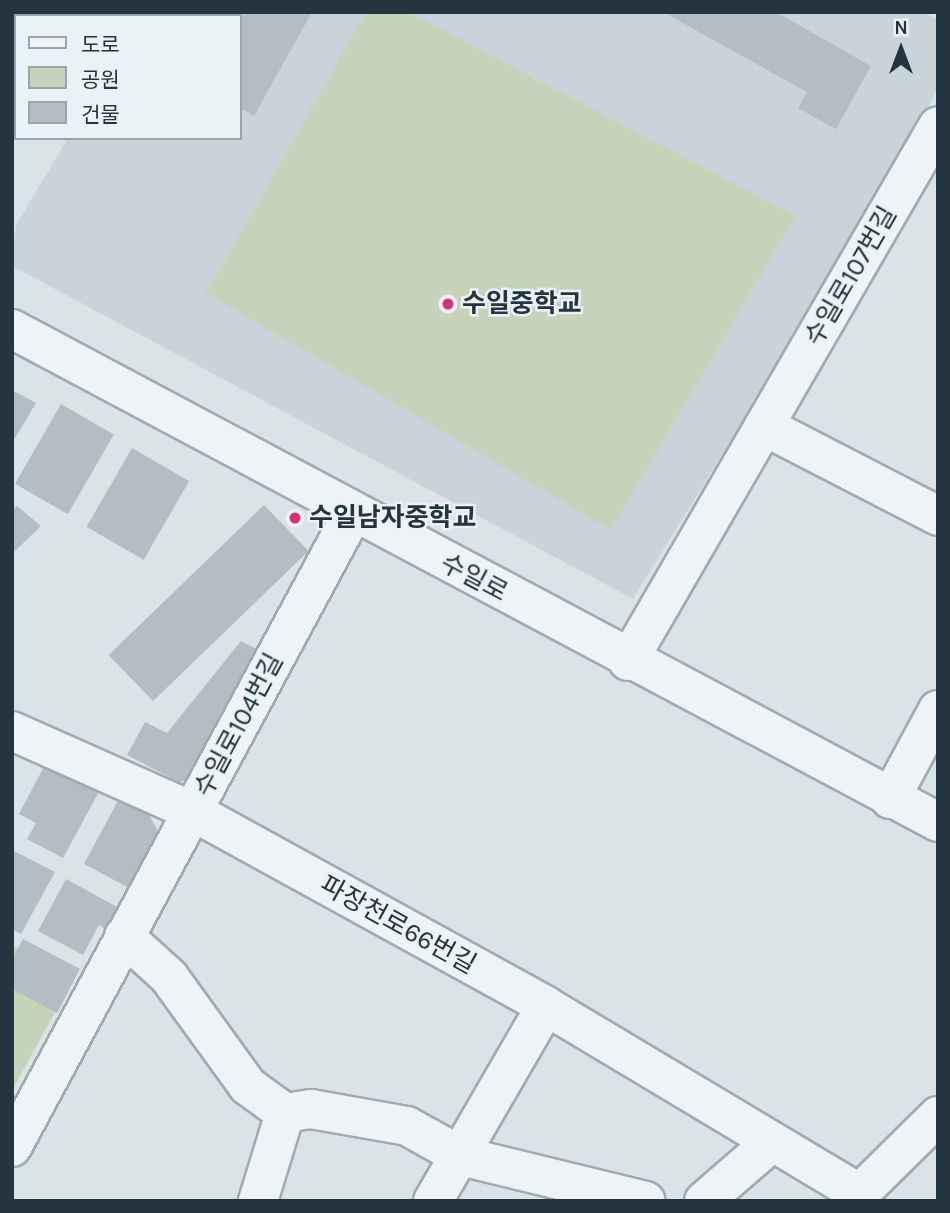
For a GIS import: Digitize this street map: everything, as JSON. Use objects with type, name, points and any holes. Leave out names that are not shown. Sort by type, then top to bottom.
[{"type":"street","name":"수일로107번길","points":[[628,661],[938,126]]},
{"type":"street","name":"수일로","points":[[12,329],[628,661],[938,822]]},
{"type":"street","points":[[764,426],[938,516]]},
{"type":"street","name":"수일로104번길","points":[[12,1147],[353,513]]},
{"type":"street","points":[[890,799],[938,710]]},
{"type":"street","name":"파장천로66번길","points":[[12,731],[192,811],[546,1006],[772,1142],[854,1196]]},
{"type":"street","points":[[124,936],[169,977],[248,1086],[285,1113],[311,1110],[407,1126],[461,1156],[646,1201]]},
{"type":"street","points":[[433,1201],[546,1006]]},
{"type":"street","points":[[258,1201],[285,1113]]},
{"type":"street","points":[[854,1196],[938,1116]]},
{"type":"street","points":[[704,1201],[772,1142]]},
{"type":"shaded area","name":"수일중학교","points":[[144,12],[924,12],[938,20],[938,88],[869,217],[633,599],[12,266],[16,225],[67,140],[242,140],[242,14]]},
{"type":"green space","points":[[366,12],[409,12],[796,216],[611,530],[206,293]]},
{"type":"green space","points":[[12,945],[73,979],[12,1091]]},
{"type":"building","points":[[168,12],[312,12],[254,116],[242,109],[242,14]]},
{"type":"building","points":[[663,12],[776,12],[871,66],[836,129],[798,108],[807,92]]},
{"type":"building","points":[[12,390],[36,403],[12,443]]},
{"type":"building","points":[[61,404],[114,434],[68,514],[15,484]]},
{"type":"building","points":[[132,448],[189,481],[144,560],[87,527]]},
{"type":"building","points":[[264,505],[308,551],[153,701],[109,655]]},
{"type":"building","points":[[17,506],[41,526],[12,554],[12,510]]},
{"type":"building","points":[[241,641],[266,654],[201,776],[179,782],[127,755],[145,722],[167,733]]},
{"type":"building","points":[[48,759],[101,788],[63,858],[27,839],[36,823],[19,814]]},
{"type":"building","points":[[120,797],[148,813],[160,835],[131,889],[84,864]]},
{"type":"building","points":[[12,850],[55,872],[21,934],[12,929]]},
{"type":"building","points":[[66,879],[119,908],[107,930],[99,925],[83,955],[38,931]]},
{"type":"building","points":[[23,939],[80,969],[57,1013],[12,989],[12,960]]},
{"type":"place","name":"수일중학교","points":[[448,304]]},
{"type":"place","name":"수일남자중학교","points":[[295,518]]}]
